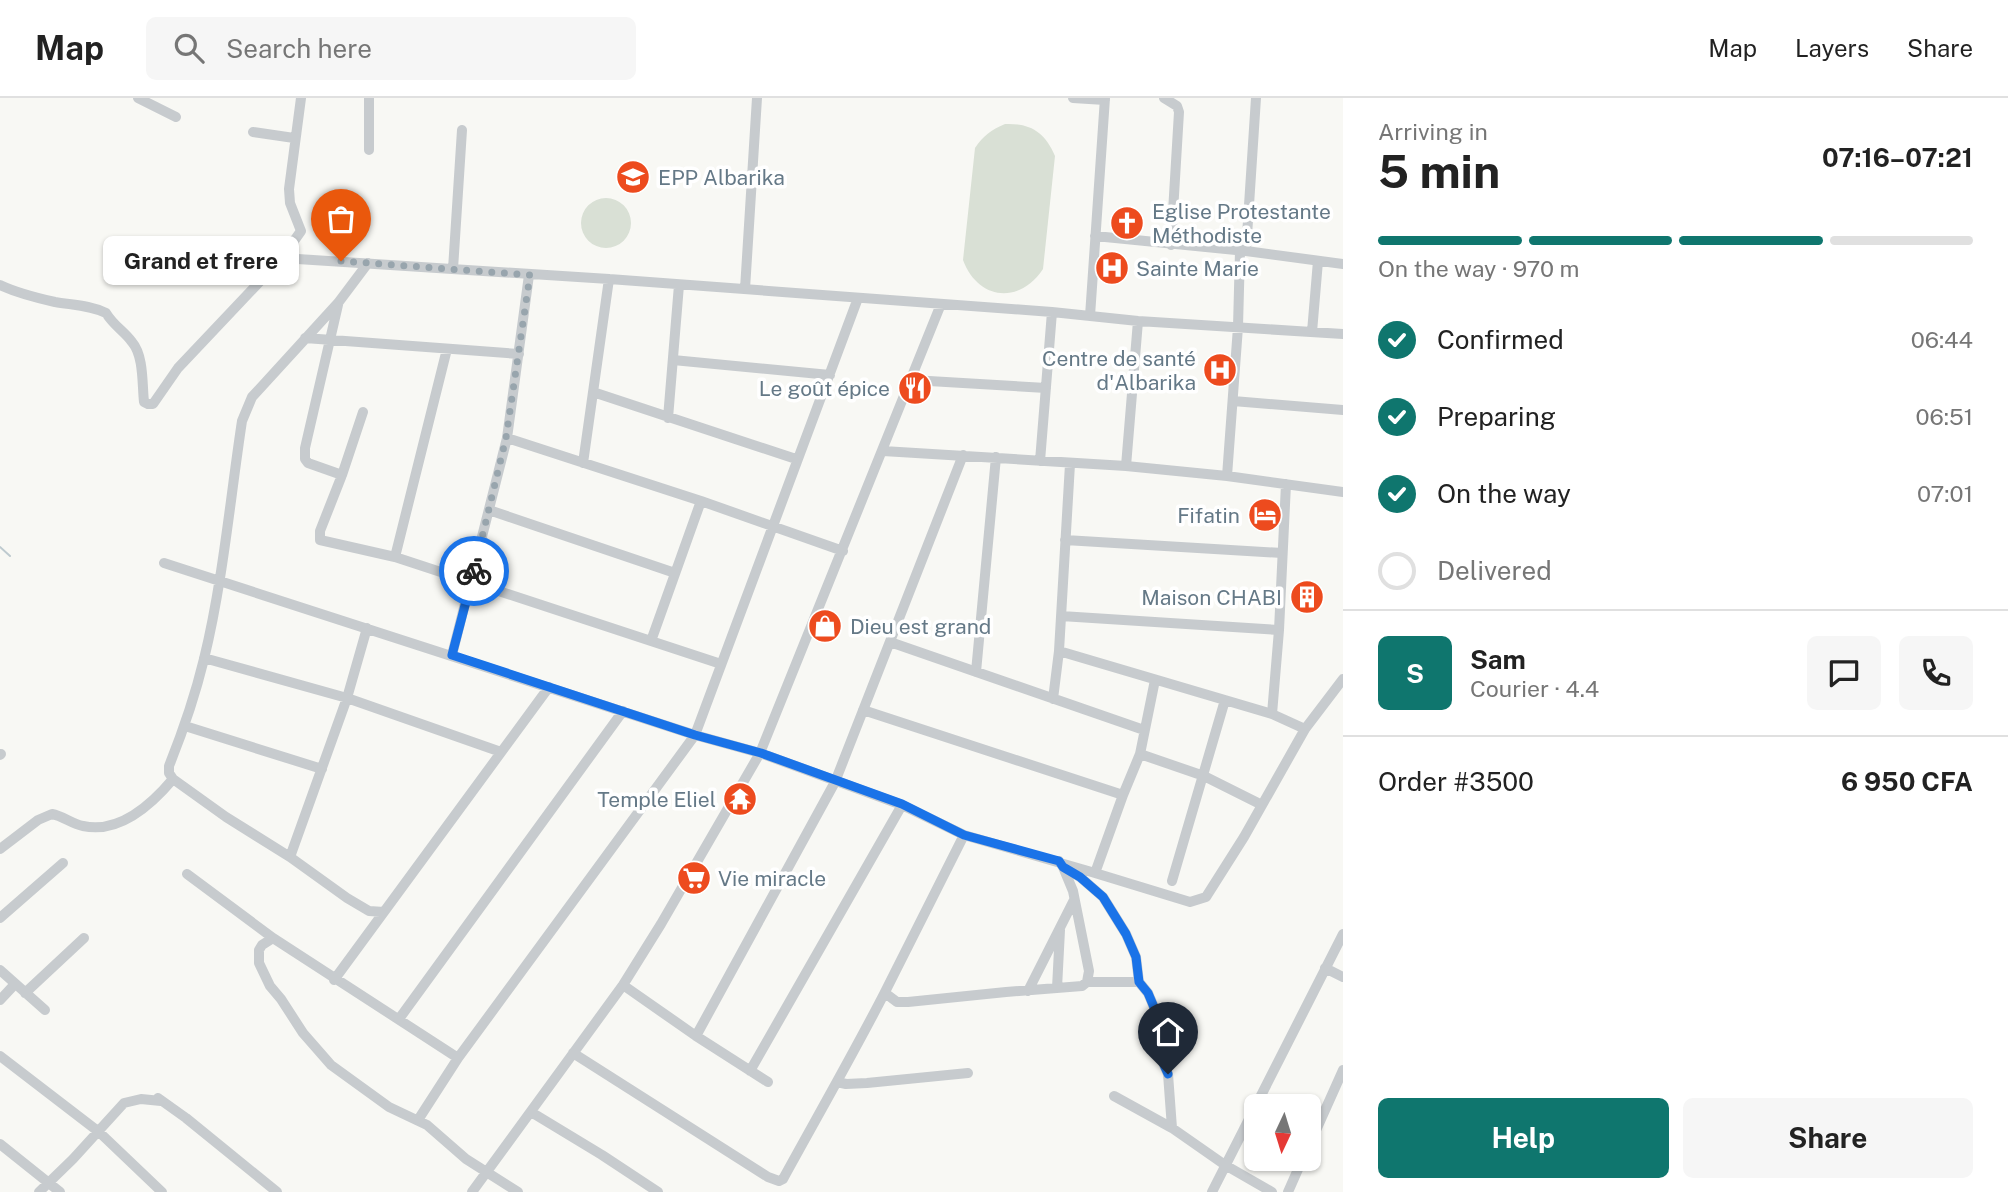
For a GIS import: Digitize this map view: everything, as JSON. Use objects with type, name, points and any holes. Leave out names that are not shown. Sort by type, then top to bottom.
[{"type":"street","points":[[138,98],[176,117]]},
{"type":"street","points":[[0,285],[13,291],[106,313],[112,324],[133,342],[139,357],[144,402],[153,404],[178,369],[282,258],[301,231],[289,196],[301,98]]},
{"type":"street","points":[[369,98],[369,150]]},
{"type":"street","points":[[745,289],[757,98]]},
{"type":"street","points":[[1073,98],[1105,99],[1090,316]]},
{"type":"street","points":[[1164,98],[1177,106],[1179,112],[1171,245]]},
{"type":"street","points":[[1227,476],[1256,98]]},
{"type":"street","points":[[453,269],[462,130]]},
{"type":"street","points":[[253,132],[294,138]]},
{"type":"street","points":[[1095,236],[1343,264]]},
{"type":"street","points":[[282,258],[609,279],[1052,312],[1138,321],[1343,334]]},
{"type":"street","points":[[1312,332],[1318,261]]},
{"type":"street","points":[[368,263],[338,303],[252,397],[246,409],[204,658],[169,773],[173,779],[226,817],[290,857],[347,898],[369,911],[384,912]]},
{"type":"street","points":[[452,655],[506,438],[530,275]]},
{"type":"street","points":[[583,463],[609,279]]},
{"type":"street","points":[[668,418],[678,285]]},
{"type":"street","points":[[418,1121],[458,1058],[695,735],[858,298]]},
{"type":"street","points":[[338,303],[304,448],[308,463],[342,475]]},
{"type":"street","points":[[472,1192],[623,985],[761,753],[942,304]]},
{"type":"street","points":[[1040,461],[1052,312]]},
{"type":"street","points":[[1126,466],[1138,321]]},
{"type":"street","points":[[305,338],[519,354]]},
{"type":"street","points":[[395,557],[447,349]]},
{"type":"street","points":[[673,360],[830,375]]},
{"type":"street","points":[[912,380],[1046,388]]},
{"type":"street","points":[[593,392],[796,459]]},
{"type":"street","points":[[1233,401],[1343,410]]},
{"type":"street","points":[[363,412],[320,531],[320,540],[395,557],[721,663]]},
{"type":"street","points":[[506,438],[843,551]]},
{"type":"street","points":[[883,451],[1126,466],[1343,492]]},
{"type":"street","points":[[696,1036],[835,782],[963,455]]},
{"type":"street","points":[[976,672],[996,457]]},
{"type":"street","points":[[1054,699],[1070,464]]},
{"type":"street","points":[[1272,714],[1286,484]]},
{"type":"street","points":[[651,641],[701,502]]},
{"type":"street","points":[[489,510],[675,573]]},
{"type":"street","points":[[1065,540],[1282,553]]},
{"type":"street","points":[[164,563],[695,735],[761,753],[835,782],[902,804],[964,835],[1061,864],[1082,873],[1096,873],[1189,902],[1206,897],[1215,884],[1305,729],[1343,679]]},
{"type":"street","points":[[1061,616],[1279,630]]},
{"type":"street","points":[[290,857],[346,698],[367,628]]},
{"type":"street","points":[[890,642],[1144,730]]},
{"type":"street","points":[[1059,651],[1272,714],[1305,729]]},
{"type":"street","points":[[204,658],[346,698],[501,752]]},
{"type":"street","points":[[1096,873],[1140,754],[1155,680]]},
{"type":"street","points":[[334,980],[549,687]]},
{"type":"street","points":[[1172,881],[1225,700]]},
{"type":"street","points":[[863,710],[1123,795]]},
{"type":"street","points":[[399,1019],[623,711]]},
{"type":"street","points":[[185,726],[322,769]]},
{"type":"street","points":[[1140,754],[1204,776],[1262,805]]},
{"type":"street","points":[[0,849],[38,820],[52,814],[86,827],[105,826],[130,817],[151,802],[173,779]]},
{"type":"street","points":[[750,1071],[902,804]]},
{"type":"street","points":[[573,1054],[768,1177],[779,1181],[783,1179],[885,993],[964,835]]},
{"type":"street","points":[[0,918],[63,863]]},
{"type":"street","points":[[1061,864],[1073,895],[1089,971],[1087,982]]},
{"type":"street","points":[[1028,990],[1060,926],[1082,873]]},
{"type":"street","points":[[1082,873],[1103,897],[1126,934],[1136,957],[1139,982],[1148,993],[1156,1012],[1161,1058],[1168,1074],[1172,1128]]},
{"type":"street","points":[[187,874],[334,980],[458,1058]]},
{"type":"street","points":[[1057,988],[1060,926]]},
{"type":"street","points":[[1212,1192],[1343,934]]},
{"type":"street","points":[[25,993],[84,938]]},
{"type":"street","points":[[273,938],[259,950],[259,963],[303,1033],[331,1065],[389,1107],[427,1125],[466,1159],[518,1192]]},
{"type":"street","points":[[1325,968],[1343,977]]},
{"type":"street","points":[[0,970],[45,1010]]},
{"type":"street","points":[[885,993],[897,1002],[908,1002],[1082,986],[1087,982],[1139,982]]},
{"type":"street","points":[[0,1000],[15,984]]},
{"type":"street","points":[[623,985],[768,1082]]},
{"type":"street","points":[[0,1056],[99,1132],[162,1192]]},
{"type":"street","points":[[1321,1119],[1343,1070]]},
{"type":"street","points":[[837,1082],[867,1083],[968,1073]]},
{"type":"street","points":[[152,1094],[278,1192]]},
{"type":"street","points":[[1114,1096],[1172,1128],[1225,1165],[1272,1192]]},
{"type":"street","points":[[39,1192],[124,1103],[141,1099],[161,1101]]},
{"type":"street","points":[[531,1112],[657,1192]]},
{"type":"street","points":[[0,1144],[60,1192]]},
{"type":"street","points":[[1288,1192],[1297,1171]]},
{"type":"shaded area","points":[[1005,124],[1022,125],[1036,131],[1055,156],[1043,269],[1033,281],[1011,293],[989,290],[978,283],[963,260],[975,148],[988,134]]},
{"type":"shaded area","points":[[606,198],[624,205],[631,223],[624,241],[606,248],[588,241],[581,223],[588,205]]},
{"type":"waterway","points":[[0,547],[10,556]]},
{"type":"way so far","points":[[341,261],[530,275],[506,438],[474,571]]},
{"type":"place","name":"EPP Albarika","points":[[633,177]]},
{"type":"place","name":"Eglise Protestante Méthodiste","points":[[1127,223]]},
{"type":"place","name":"Grand et frere","points":[[341,261]]},
{"type":"place","name":"Sainte Marie","points":[[1112,268]]},
{"type":"place","name":"Centre de santé d'Albarika","points":[[1220,370]]},
{"type":"place","name":"Le goût épice","points":[[915,388]]},
{"type":"place","name":"Fifatin","points":[[1265,515]]},
{"type":"place","name":"Maison CHABI","points":[[1307,597]]},
{"type":"place","name":"Dieu est grand","points":[[825,626]]},
{"type":"place","name":"Temple Eliel","points":[[740,799]]},
{"type":"place","name":"Vie miracle","points":[[694,878]]},
{"type":"route","points":[[474,571],[452,655],[695,735],[761,753],[835,782],[902,804],[964,835],[1059,861],[1063,867],[1080,877],[1103,897],[1126,934],[1136,957],[1139,982],[1148,993],[1156,1012],[1161,1058],[1168,1074]]}]
